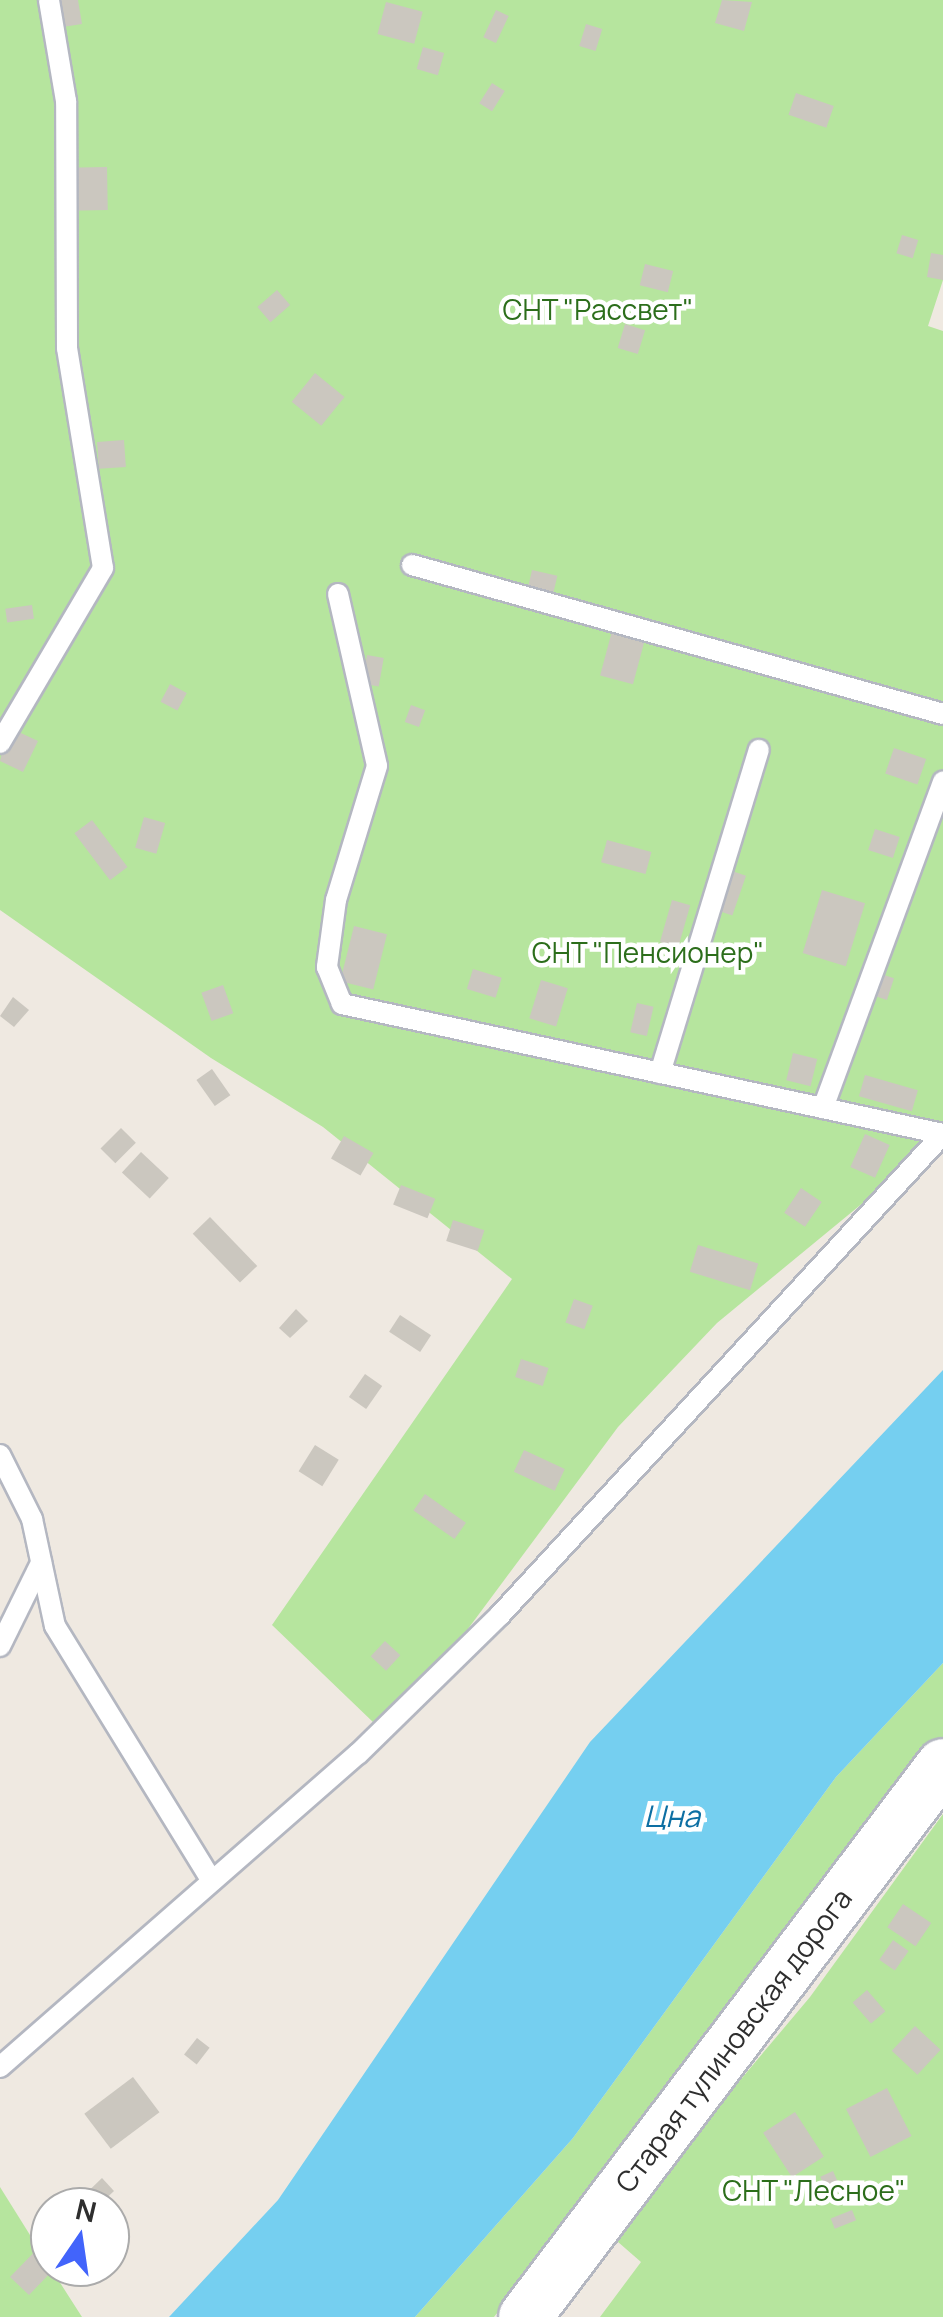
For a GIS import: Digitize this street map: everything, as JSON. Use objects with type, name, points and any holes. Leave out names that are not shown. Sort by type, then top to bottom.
[{"type":"street","name":"Старая тулиновская дорога","points":[[525,2317],[943,1765]]},
{"type":"lane","points":[[0,743],[103,568],[67,348],[66,101],[49,0]]},
{"type":"lane","points":[[412,565],[943,714]]},
{"type":"lane","points":[[0,2067],[358,1754],[500,1615],[943,1134],[342,1004],[327,967],[336,900],[377,766],[338,594]]},
{"type":"lane","points":[[660,1073],[759,750]]},
{"type":"lane","points":[[823,1108],[943,781]]},
{"type":"lane","points":[[0,1455],[32,1520],[55,1626],[212,1882]]},
{"type":"lane","points":[[0,1646],[41,1563]]},
{"type":"green space","name":"СНТ \"Рассвет\"","points":[[0,0],[943,0],[943,280],[928,326],[943,331],[943,1137],[717,1323],[618,1427],[433,1676],[374,1723],[272,1625],[512,1279],[323,1127],[211,1058],[0,910]]},
{"type":"green space","points":[[943,1663],[943,1756],[856,1848],[494,2317],[415,2317],[573,2138],[836,1777]]},
{"type":"green space","name":"СНТ \"Лесное\"","points":[[943,1814],[943,2317],[600,2317],[641,2262],[610,2235],[810,1997]]},
{"type":"green space","points":[[0,2187],[30,2235],[30,2287],[63,2287],[82,2317],[0,2317]]},
{"type":"water","name":"Цна","points":[[943,1370],[943,1663],[836,1777],[573,2138],[415,2317],[169,2317],[278,2200],[590,1742]]},
{"type":"building","points":[[52,0],[78,0],[82,24],[56,28]]},
{"type":"building","points":[[722,0],[752,2],[744,31],[715,23]]},
{"type":"building","points":[[386,2],[423,12],[414,44],[377,34]]},
{"type":"building","points":[[496,10],[509,16],[496,43],[483,37]]},
{"type":"building","points":[[586,24],[602,29],[596,51],[579,46]]},
{"type":"building","points":[[423,47],[444,53],[438,75],[417,69]]},
{"type":"building","points":[[492,83],[505,91],[492,111],[479,103]]},
{"type":"building","points":[[796,93],[834,106],[826,128],[789,115]]},
{"type":"building","points":[[107,167],[108,210],[67,211],[66,168]]},
{"type":"building","points":[[902,235],[918,240],[913,258],[896,253]]},
{"type":"building","points":[[931,253],[943,255],[943,280],[927,277]]},
{"type":"building","points":[[645,264],[673,271],[668,292],[640,285]]},
{"type":"building","points":[[277,290],[290,305],[270,322],[257,307]]},
{"type":"building","points":[[625,324],[645,330],[638,354],[618,348]]},
{"type":"building","points":[[315,373],[345,397],[321,426],[292,402]]},
{"type":"building","points":[[124,440],[126,467],[99,469],[97,442]]},
{"type":"building","points":[[532,570],[557,576],[552,598],[527,592]]},
{"type":"building","points":[[32,605],[34,619],[7,623],[5,609]]},
{"type":"building","points":[[612,631],[645,640],[633,684],[600,675]]},
{"type":"building","points":[[367,655],[384,658],[379,687],[362,684]]},
{"type":"building","points":[[170,684],[187,693],[177,711],[161,702]]},
{"type":"building","points":[[411,705],[425,710],[419,727],[405,722]]},
{"type":"building","points":[[8,727],[38,741],[23,772],[0,761]]},
{"type":"building","points":[[894,748],[926,759],[917,785],[885,774]]},
{"type":"building","points":[[144,817],[165,823],[156,854],[135,848]]},
{"type":"building","points":[[92,820],[128,867],[110,880],[74,833]]},
{"type":"building","points":[[875,829],[900,837],[893,858],[868,850]]},
{"type":"building","points":[[607,840],[651,852],[645,874],[601,862]]},
{"type":"building","points":[[729,870],[746,876],[732,916],[715,910]]},
{"type":"building","points":[[822,890],[865,903],[846,966],[803,953]]},
{"type":"building","points":[[672,900],[690,905],[678,948],[660,942]]},
{"type":"building","points":[[354,926],[387,934],[373,990],[340,981]]},
{"type":"building","points":[[473,969],[502,978],[496,998],[467,989]]},
{"type":"building","points":[[875,972],[894,978],[887,1000],[868,994]]},
{"type":"building","points":[[541,980],[568,988],[556,1026],[529,1018]]},
{"type":"building","points":[[223,985],[233,1013],[212,1021],[201,993]]},
{"type":"building","points":[[13,997],[29,1010],[14,1027],[0,1016]]},
{"type":"building","points":[[637,1003],[654,1007],[647,1036],[630,1032]]},
{"type":"building","points":[[793,1053],[817,1059],[810,1086],[786,1080]]},
{"type":"building","points":[[212,1069],[230,1095],[215,1106],[196,1080]]},
{"type":"building","points":[[865,1075],[918,1090],[912,1111],[859,1096]]},
{"type":"building","points":[[121,1128],[136,1143],[115,1163],[100,1149]]},
{"type":"building","points":[[865,1134],[890,1145],[875,1178],[850,1167]]},
{"type":"building","points":[[344,1136],[373,1153],[360,1176],[331,1159]]},
{"type":"building","points":[[141,1152],[169,1178],[150,1198],[122,1172]]},
{"type":"building","points":[[401,1185],[435,1199],[427,1218],[393,1204]]},
{"type":"building","points":[[801,1188],[822,1202],[805,1227],[784,1213]]},
{"type":"building","points":[[210,1217],[257,1266],[240,1283],[193,1234]]},
{"type":"building","points":[[453,1220],[484,1230],[478,1251],[446,1241]]},
{"type":"building","points":[[698,1245],[758,1263],[750,1290],[690,1272]]},
{"type":"building","points":[[574,1299],[593,1306],[584,1329],[565,1322]]},
{"type":"building","points":[[296,1309],[308,1321],[290,1338],[279,1328]]},
{"type":"building","points":[[400,1315],[431,1335],[420,1352],[389,1332]]},
{"type":"building","points":[[521,1359],[549,1368],[543,1386],[515,1377]]},
{"type":"building","points":[[365,1374],[382,1386],[366,1409],[349,1397]]},
{"type":"building","points":[[315,1445],[339,1460],[322,1486],[299,1471]]},
{"type":"building","points":[[524,1450],[565,1469],[555,1491],[514,1472]]},
{"type":"building","points":[[425,1494],[466,1523],[454,1539],[414,1510]]},
{"type":"building","points":[[385,1641],[400,1655],[386,1671],[371,1656]]},
{"type":"building","points":[[903,1904],[931,1923],[916,1946],[887,1927]]},
{"type":"building","points":[[893,1940],[909,1951],[895,1971],[879,1960]]},
{"type":"building","points":[[867,1990],[885,2011],[871,2024],[853,2002]]},
{"type":"building","points":[[915,2026],[941,2050],[917,2075],[892,2051]]},
{"type":"building","points":[[197,2038],[210,2048],[197,2064],[184,2055]]},
{"type":"building","points":[[133,2077],[159,2112],[111,2149],[84,2114]]},
{"type":"building","points":[[887,2088],[912,2136],[871,2157],[846,2109]]},
{"type":"building","points":[[795,2112],[824,2156],[792,2177],[763,2133]]},
{"type":"building","points":[[833,2171],[842,2191],[829,2197],[820,2177]]},
{"type":"building","points":[[102,2178],[110,2187],[93,2187]]},
{"type":"building","points":[[852,2210],[856,2220],[835,2229],[831,2219]]},
{"type":"building","points":[[30,2256],[30,2287],[37,2287],[29,2295],[10,2277]]},
{"type":"park label","name":"СНТ \"Пенсионер\"","points":[[648,952]]}]
